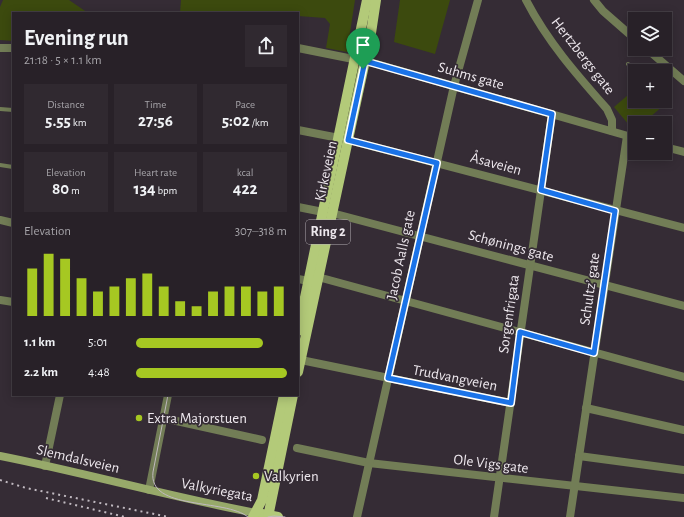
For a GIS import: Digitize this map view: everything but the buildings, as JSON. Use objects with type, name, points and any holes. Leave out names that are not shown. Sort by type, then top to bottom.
[{"type":"main road","name":"Kirkeveien","points":[[360,60],[367,0]]},
{"type":"main road","name":"Kirkeveien","points":[[299,328],[313,279],[360,60],[376,0]]},
{"type":"main road","name":"Kirkeveien","points":[[299,368],[313,279]]},
{"type":"main road","points":[[255,516],[262,500],[284,396]]},
{"type":"main road","points":[[272,516],[293,396]]},
{"type":"main road","name":"Slemdalsveien","points":[[0,456],[149,490]]},
{"type":"main road","name":"Valkyriegata","points":[[149,490],[255,516],[272,516]]},
{"type":"street","name":"Jacob Aalls gate","points":[[357,517],[406,301],[419,236],[454,86],[478,0]]},
{"type":"street","name":"Hertzbergs gate","points":[[526,0],[556,50],[607,110],[612,120],[612,131]]},
{"type":"street","points":[[594,0],[603,11],[628,33]]},
{"type":"street","points":[[0,48],[12,48]]},
{"type":"street","name":"Suhms gate","points":[[299,48],[360,60],[628,136]]},
{"type":"street","points":[[655,56],[684,81]]},
{"type":"street","name":"Sorgenfrigata","points":[[494,517],[552,114]]},
{"type":"street","name":"Åsaveien","points":[[299,130],[344,139],[684,228]]},
{"type":"street","points":[[672,149],[684,152]]},
{"type":"street","name":"Schultz’ gate","points":[[570,517],[615,211],[628,151]]},
{"type":"street","name":"Schønings gate","points":[[299,207],[328,212],[684,306]]},
{"type":"street","points":[[0,220],[12,223]]},
{"type":"street","points":[[299,279],[313,279],[406,301],[684,377]]},
{"type":"street","points":[[0,300],[12,302]]},
{"type":"street","name":"Trudvangveien","points":[[301,360],[511,403]]},
{"type":"street","points":[[46,466],[60,396]]},
{"type":"street","points":[[149,490],[168,396]]},
{"type":"street","points":[[586,408],[684,430]]},
{"type":"street","points":[[163,418],[262,440]]},
{"type":"street","name":"Ole Vigs gate","points":[[297,448],[369,463],[500,479],[684,498]]},
{"type":"street","points":[[579,456],[684,470]]},
{"type":"lane","points":[[0,109],[12,110]]},
{"type":"lane","points":[[0,165],[12,167]]},
{"type":"green space","points":[[3,0],[69,0],[87,12],[12,12],[12,41],[0,40],[0,7]]},
{"type":"green space","points":[[181,0],[355,0],[347,52],[326,48],[330,24],[325,18],[299,16],[299,12],[180,12]]},
{"type":"green space","points":[[400,0],[450,0],[435,54],[394,42]]},
{"type":"green space","points":[[628,95],[628,108],[661,108],[651,116],[628,116],[628,124],[614,107]]},
{"type":"tram line","points":[[168,396],[153,472],[155,484],[162,493],[175,498],[223,507],[237,511],[248,517]]},
{"type":"tram line","points":[[268,517],[285,517]]},
{"type":"railway","points":[[0,480],[26,488],[169,517]]},
{"type":"railway","points":[[46,498],[125,517]]},
{"type":"place","name":"Extra Majorstuen","points":[[139,418]]},
{"type":"place","name":"Valkyrien","points":[[256,476]]},
{"type":"route","points":[[365,61],[552,114],[541,190],[615,211],[594,353],[520,332],[511,403],[388,378],[437,163],[348,140],[363,69],[365,61]]}]
